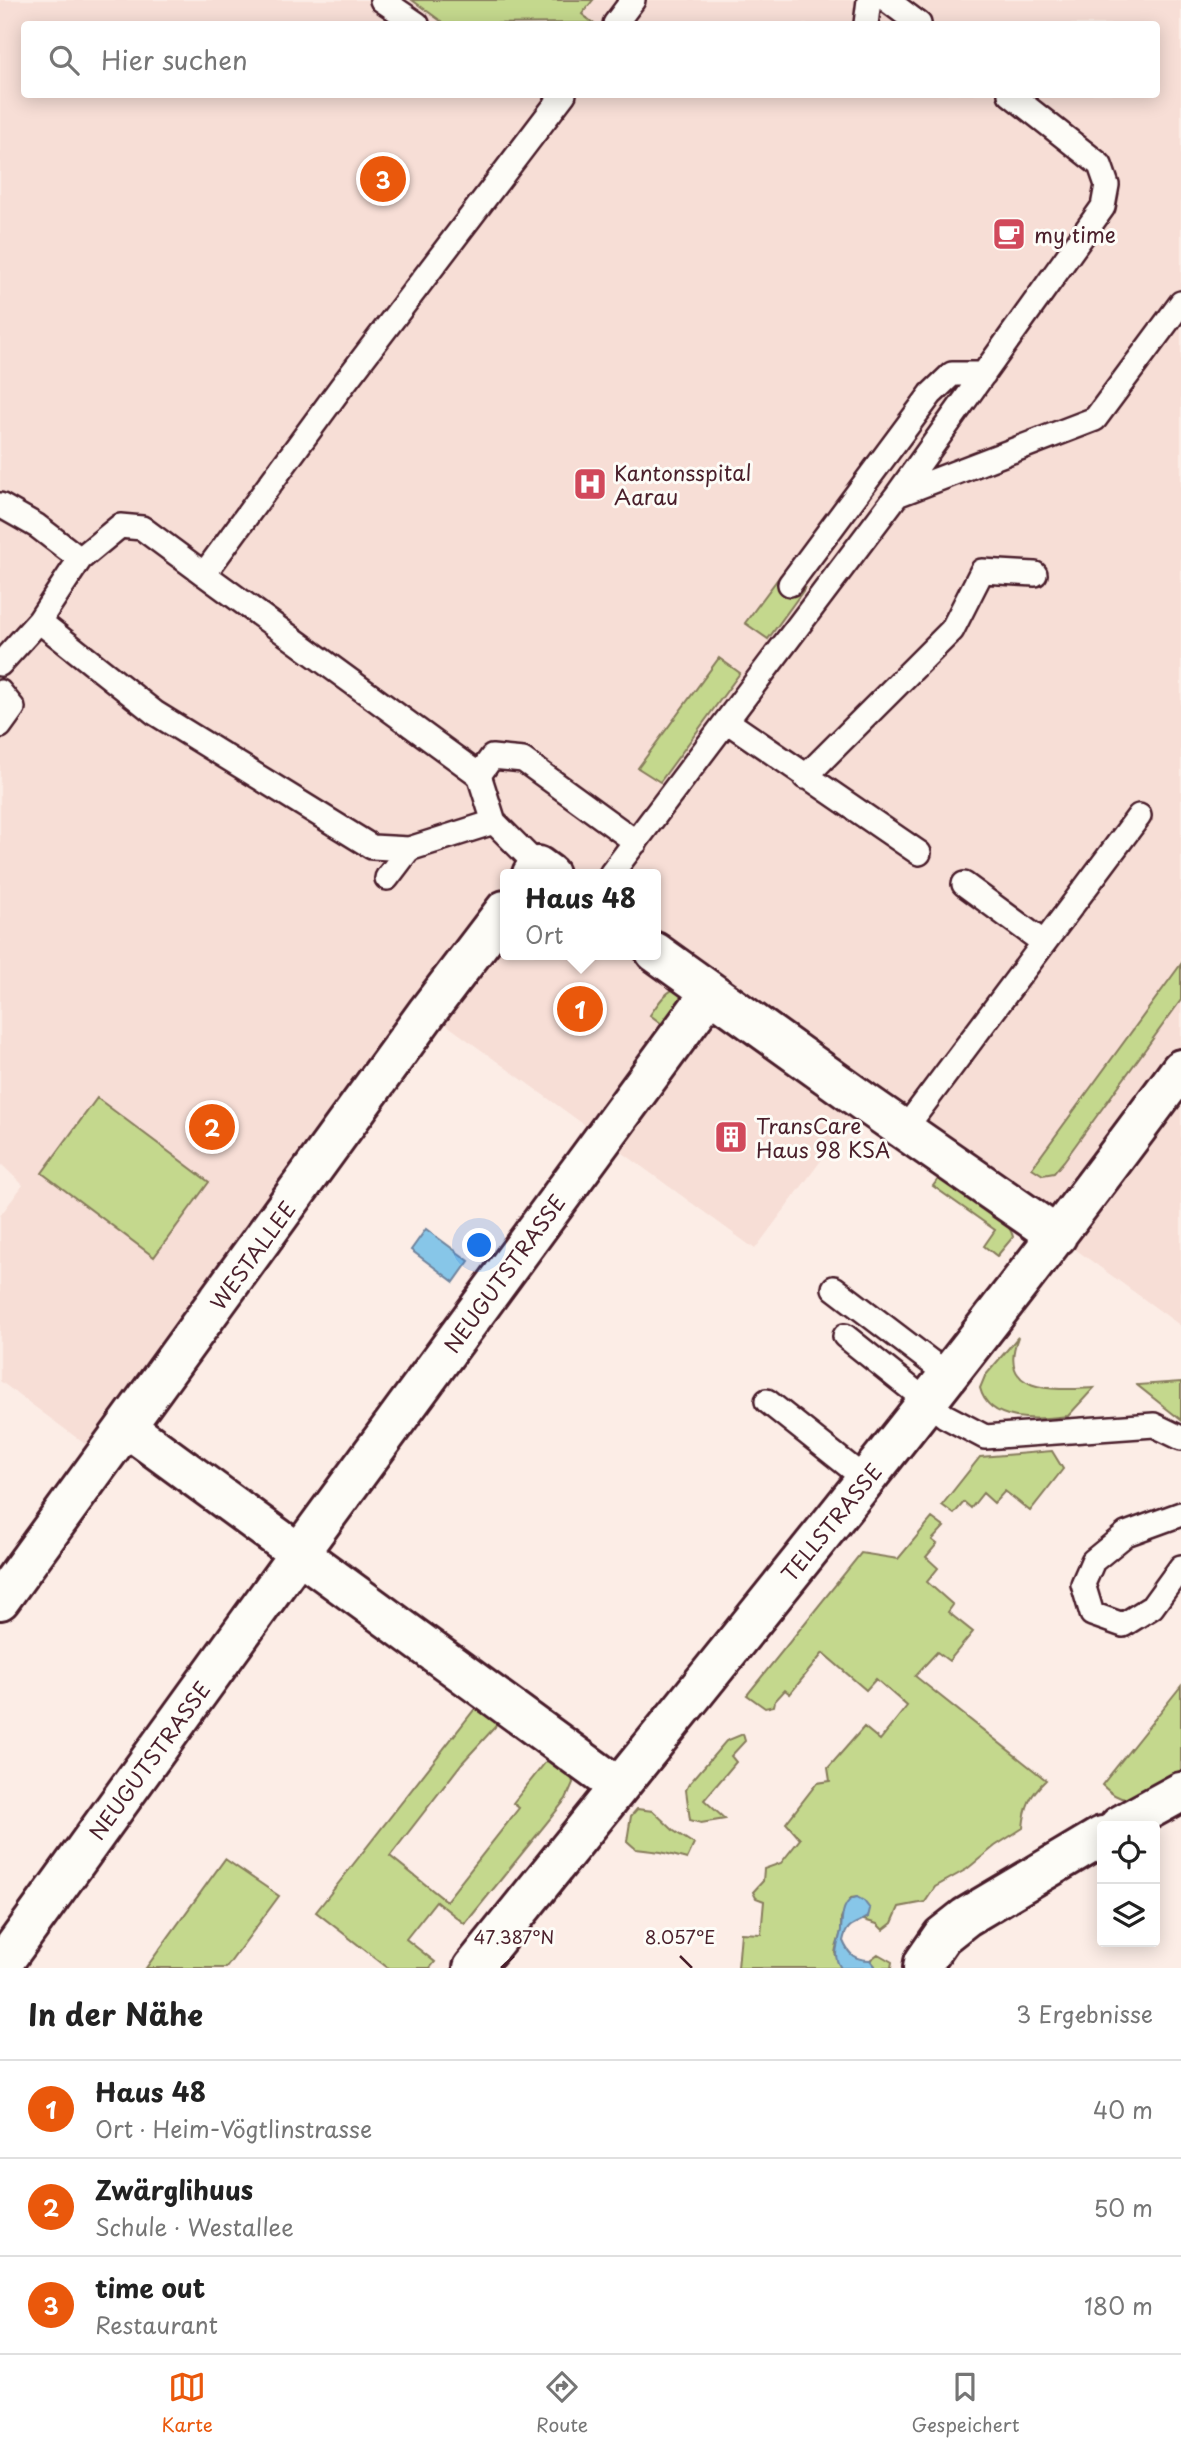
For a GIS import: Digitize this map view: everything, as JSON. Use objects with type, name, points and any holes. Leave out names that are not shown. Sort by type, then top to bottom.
[{"type":"street","name":"WESTALLEE","points":[[0,1600],[420,1023],[500,918]]},
{"type":"street","points":[[661,956],[1057,1236]]},
{"type":"street","name":"NEUGUTSTRASSE","points":[[0,1967],[299,1553],[710,993]]},
{"type":"street","name":"TELLSTRASSE","points":[[473,1968],[938,1388],[1057,1236],[1181,1069]]},
{"type":"street","points":[[126,1427],[617,1786]]},
{"type":"street","points":[[1128,1821],[1181,1791]]},
{"type":"street","points":[[923,1968],[924,1962],[942,1936],[966,1917],[1097,1839]]},
{"type":"lane","points":[[382,0],[413,21]]},
{"type":"lane","points":[[617,21],[633,0]]},
{"type":"lane","points":[[866,21],[869,0]]},
{"type":"lane","points":[[887,0],[915,21]]},
{"type":"lane","points":[[204,574],[342,386],[561,98]]},
{"type":"lane","points":[[615,869],[897,495],[1103,207],[1107,185],[1100,165],[1015,98]]},
{"type":"lane","points":[[897,495],[1095,419],[1181,303]]},
{"type":"lane","points":[[790,584],[931,394],[952,374],[984,374]]},
{"type":"lane","points":[[0,505],[37,526],[80,559]]},
{"type":"lane","points":[[0,664],[39,621],[80,559],[120,526],[142,528],[479,775],[494,822],[537,869]]},
{"type":"lane","points":[[805,777],[952,630],[982,571],[1035,573]]},
{"type":"lane","points":[[39,621],[155,713],[372,847],[410,849],[494,822]]},
{"type":"lane","points":[[0,692],[13,708],[0,726]]},
{"type":"lane","points":[[727,722],[919,853]]},
{"type":"lane","points":[[479,775],[492,757],[523,760],[636,842]]},
{"type":"lane","points":[[904,1130],[1139,816]]},
{"type":"lane","points":[[387,878],[410,849]]},
{"type":"lane","points":[[964,884],[1044,943]]},
{"type":"lane","points":[[834,1288],[938,1388],[945,1416],[985,1437],[1154,1425],[1181,1438]]},
{"type":"lane","points":[[845,1336],[938,1388]]},
{"type":"lane","points":[[767,1401],[866,1479]]},
{"type":"lane","points":[[1181,1514],[1126,1534],[1093,1561],[1083,1584],[1092,1614],[1123,1625],[1152,1607],[1181,1567]]},
{"type":"shaded area","name":"Kantonsspital Aarau","points":[[0,0],[1181,0],[1181,1326],[1057,1236],[864,1103],[755,1249],[429,1012],[104,1458],[0,1381],[0,1216],[23,1185],[0,1163]]},
{"type":"green space","points":[[412,0],[593,0],[582,14],[591,21],[441,21]]},
{"type":"green space","points":[[780,576],[797,588],[805,588],[768,639],[745,623]]},
{"type":"green space","points":[[719,658],[740,673],[660,782],[638,768]]},
{"type":"green space","points":[[1181,964],[1181,1000],[1064,1161],[1054,1173],[1043,1175],[1032,1168]]},
{"type":"green space","points":[[678,988],[686,998],[666,1027],[650,1015],[666,995]]},
{"type":"green space","points":[[97,1098],[209,1182],[154,1257],[42,1173]]},
{"type":"green space","points":[[942,1174],[993,1211],[1009,1228],[1013,1237],[997,1256],[984,1246],[995,1230],[933,1186]]},
{"type":"green space","points":[[1018,1337],[1013,1356],[1015,1370],[1022,1379],[1047,1388],[1094,1388],[1068,1416],[1016,1417],[993,1408],[985,1400],[980,1388],[985,1376]]},
{"type":"green space","points":[[1181,1382],[1181,1420],[1137,1385]]},
{"type":"green space","points":[[1052,1451],[1063,1469],[1030,1511],[1005,1491],[994,1503],[983,1493],[971,1508],[964,1502],[954,1514],[942,1505],[980,1457]]},
{"type":"green space","points":[[932,1518],[944,1527],[932,1540],[937,1544],[926,1557],[938,1568],[927,1582],[953,1605],[948,1612],[973,1632],[949,1661],[937,1652],[915,1676],[1046,1780],[1029,1801],[1023,1828],[967,1869],[935,1887],[925,1902],[899,1907],[892,1923],[883,1930],[877,1924],[864,1920],[868,1917],[857,1897],[851,1898],[841,1918],[841,1932],[835,1953],[842,1968],[738,1968],[741,1933],[761,1934],[764,1901],[756,1898],[753,1892],[763,1881],[764,1869],[781,1863],[800,1839],[786,1823],[817,1783],[830,1781],[828,1768],[864,1727],[880,1740],[907,1706],[876,1679],[866,1690],[823,1653],[790,1694],[785,1690],[774,1706],[765,1708],[747,1695],[861,1553],[898,1559]]},
{"type":"green space","points":[[1181,1686],[1181,1773],[1140,1796],[1126,1799],[1113,1794],[1102,1785]]},
{"type":"green space","points":[[481,1701],[499,1715],[495,1727],[462,1763],[390,1856],[446,1901],[519,1808],[513,1803],[548,1759],[570,1769],[573,1783],[566,1799],[465,1924],[436,1901],[406,1939],[435,1962],[430,1968],[388,1968],[316,1912]]},
{"type":"green space","points":[[743,1734],[745,1741],[731,1756],[736,1762],[704,1800],[725,1819],[701,1823],[690,1820],[686,1790],[689,1784],[726,1741]]},
{"type":"green space","points":[[637,1809],[653,1811],[674,1831],[694,1844],[687,1859],[636,1849],[627,1841],[631,1816]]},
{"type":"green space","points":[[225,1859],[279,1896],[226,1968],[146,1968]]},
{"type":"green space","points":[[878,1954],[892,1962],[891,1968],[874,1968],[870,1960]]},
{"type":"water","points":[[426,1229],[469,1261],[454,1282],[411,1250]]},
{"type":"water","points":[[857,1897],[870,1909],[868,1917],[852,1925],[843,1941],[853,1956],[870,1960],[874,1968],[841,1968],[836,1959],[844,1910],[848,1902]]},
{"type":"place","name":"time out","points":[[383,179]]},
{"type":"place","name":"my time","points":[[1009,234]]},
{"type":"place","name":"Kantonsspital Aarau","points":[[590,484]]},
{"type":"place","name":"Haus 48","points":[[580,1009]]},
{"type":"place","name":"Zwärglihuus","points":[[212,1127]]},
{"type":"place","name":"TransCare Haus 98 KSA","points":[[731,1137]]}]
